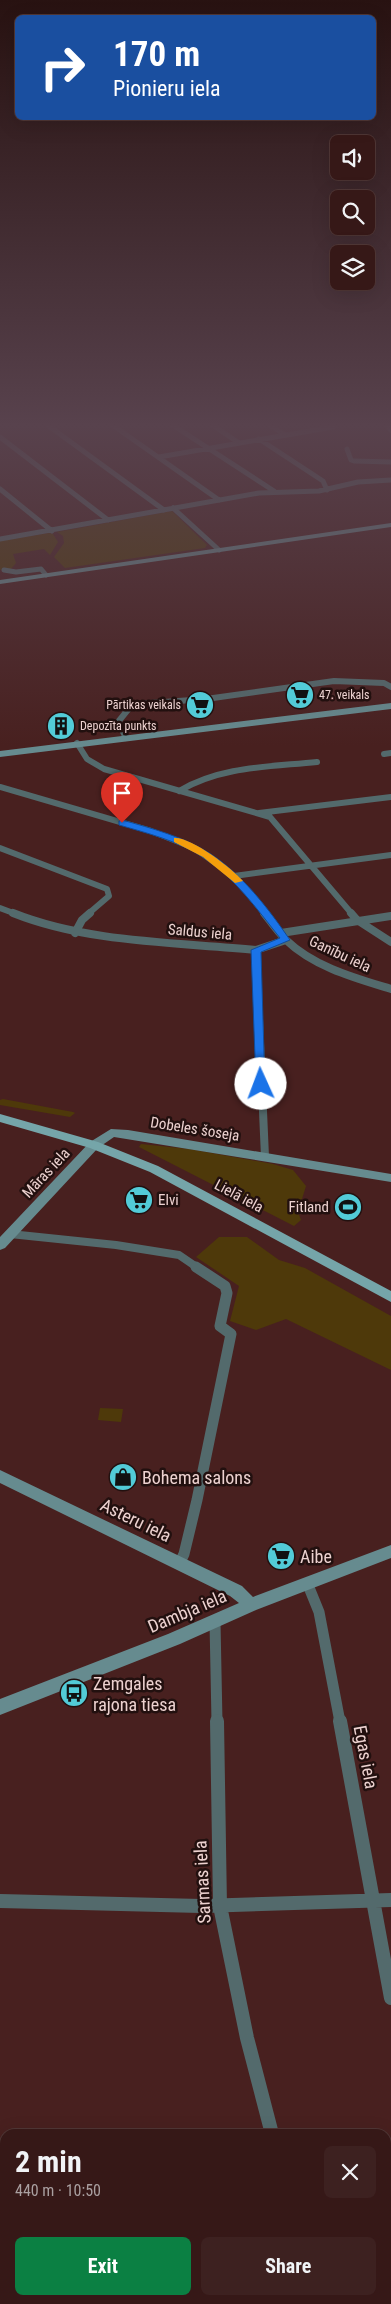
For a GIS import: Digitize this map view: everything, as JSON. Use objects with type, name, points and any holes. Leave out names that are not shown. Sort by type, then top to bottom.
[{"type":"main road","points":[[0,1118],[94,1145]]},
{"type":"main road","name":"Lielā iela","points":[[94,1145],[154,1169],[391,1297]]},
{"type":"street","points":[[0,539],[49,532]]},
{"type":"street","points":[[199,532],[218,550]]},
{"type":"street","points":[[0,582],[344,532]]},
{"type":"street","points":[[4,570],[16,572],[41,569],[46,575]]},
{"type":"street","points":[[126,738],[118,722],[131,706],[136,704],[206,699],[334,681],[384,683],[391,687]]},
{"type":"street","points":[[0,754],[77,743],[391,706]]},
{"type":"street","points":[[77,743],[87,759],[104,769],[259,812],[276,823],[357,920],[391,942]]},
{"type":"street","points":[[179,791],[196,780],[215,774],[317,762]]},
{"type":"street","name":"Ganību iela","points":[[0,787],[171,838],[206,855],[234,876],[283,936],[307,956],[324,966],[349,976],[391,989]]},
{"type":"street","points":[[259,812],[391,796]]},
{"type":"street","points":[[0,848],[107,888],[109,896],[82,920],[75,933]]},
{"type":"street","points":[[234,876],[391,855]]},
{"type":"street","name":"Saldus iela","points":[[0,908],[40,924],[75,933],[256,950]]},
{"type":"street","points":[[265,1157],[256,950],[283,936],[357,920],[391,916]]},
{"type":"street","name":"Dobeles šoseja","points":[[94,1145],[111,1133],[128,1134],[391,1178]]},
{"type":"street","name":"Māras iela","points":[[0,1245],[94,1145]]},
{"type":"street","points":[[10,1234],[116,1245],[179,1255],[226,1286],[227,1293],[220,1326],[231,1334],[197,1500],[184,1554],[179,1564]]},
{"type":"street","name":"Asteru iela","points":[[0,1476],[236,1591],[250,1605]]},
{"type":"street","name":"Dambja iela","points":[[0,1707],[215,1622],[250,1605],[391,1552]]},
{"type":"street","name":"Egas iela","points":[[308,1584],[319,1612],[391,1998]]},
{"type":"street","name":"Sarmas iela","points":[[215,1622],[220,1906],[247,2038],[271,2129]]},
{"type":"street","points":[[0,1901],[220,1906],[391,1900]]},
{"type":"shaded area","points":[[57,532],[193,532],[207,545],[205,548],[65,568],[54,557],[64,543],[63,536]]},
{"type":"shaded area","points":[[49,533],[53,534],[58,542],[50,555],[44,549],[13,554],[16,563],[11,569],[0,570],[0,541]]},
{"type":"shaded area","points":[[0,1100],[75,1113],[70,1117],[0,1105]]},
{"type":"shaded area","points":[[141,1144],[189,1149],[273,1164],[293,1170],[306,1186],[298,1212],[301,1220],[294,1226],[139,1147]]},
{"type":"shaded area","points":[[219,1237],[247,1237],[279,1260],[305,1268],[391,1316],[391,1370],[286,1319],[256,1330],[230,1321],[239,1286],[196,1257]]},
{"type":"shaded area","points":[[100,1408],[123,1409],[121,1422],[98,1420]]},
{"type":"slow traffic","points":[[177,840],[206,855],[222,866],[238,881]]},
{"type":"place","name":"47. veikals","points":[[300,695]]},
{"type":"place","name":"Pārtikas veikals","points":[[200,705]]},
{"type":"place","name":"Depozīta punkts","points":[[61,726]]},
{"type":"place","name":"Elvi","points":[[139,1200]]},
{"type":"place","name":"Fitland","points":[[348,1207]]},
{"type":"place","name":"Bohema salons","points":[[123,1477]]},
{"type":"place","name":"Aibe","points":[[281,1556]]},
{"type":"place","name":"Zemgales rajona tiesa","points":[[74,1693]]},
{"type":"route","points":[[122,823],[171,838],[206,855],[244,886],[286,940],[256,950],[261,1084]]}]
